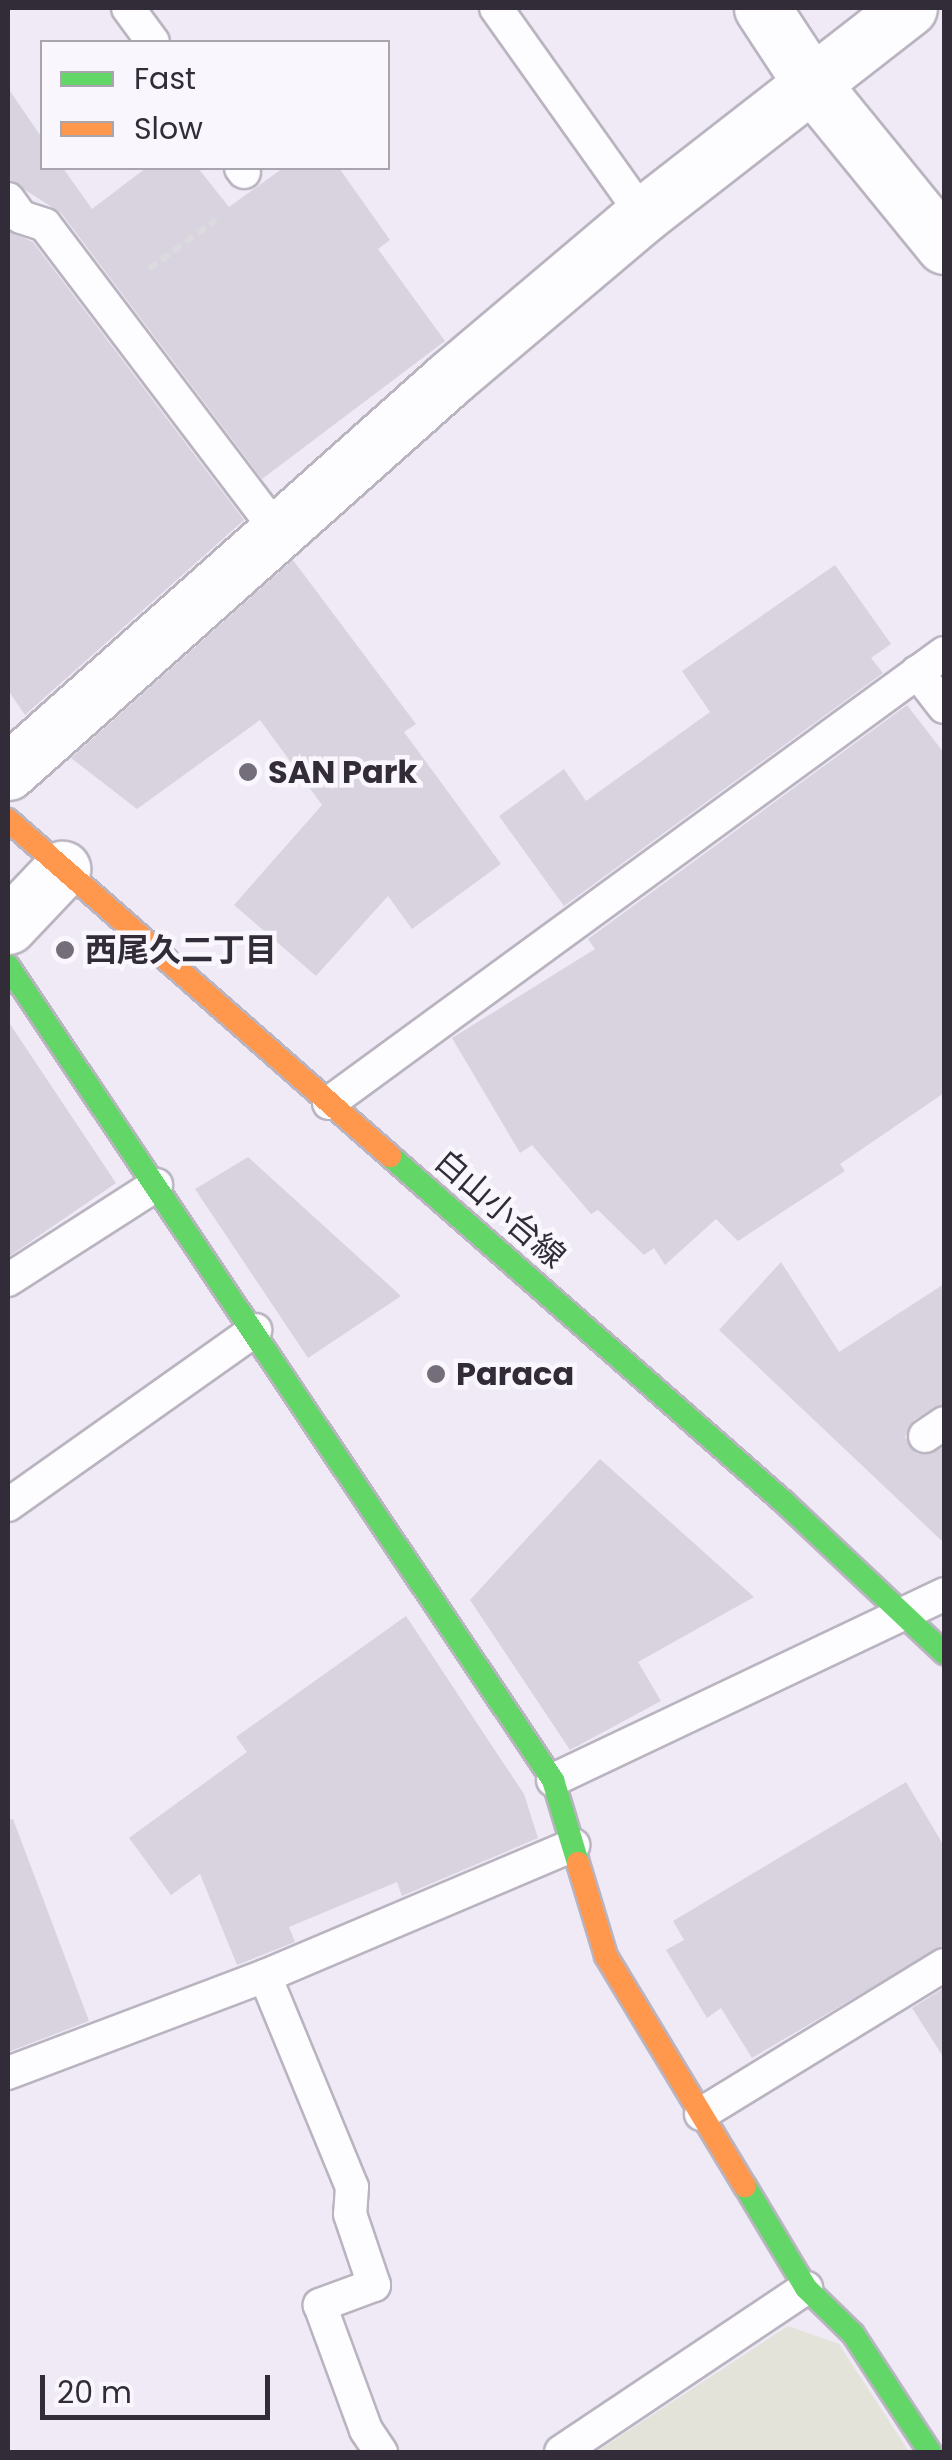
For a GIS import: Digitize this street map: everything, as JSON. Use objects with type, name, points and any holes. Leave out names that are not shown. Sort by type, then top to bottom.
[{"type":"street","points":[[762,8],[812,84],[944,246]]},
{"type":"street","points":[[8,772],[277,531],[643,215],[909,8]]},
{"type":"street","name":"白山小台線","points":[[8,820],[903,1611],[944,1652]]},
{"type":"street","points":[[8,926],[62,869]]},
{"type":"street","points":[[8,966],[553,1780],[606,1956],[806,2288],[853,2334],[930,2452]]},
{"type":"lane","points":[[128,8],[152,40]]},
{"type":"lane","points":[[496,8],[643,215]]},
{"type":"lane","points":[[8,199],[21,216],[46,225],[277,531]]},
{"type":"lane","points":[[329,1102],[944,653]]},
{"type":"lane","points":[[917,672],[944,707]]},
{"type":"lane","points":[[8,1280],[156,1185]]},
{"type":"lane","points":[[8,1505],[255,1330]]},
{"type":"lane","points":[[553,1780],[944,1594]]},
{"type":"lane","points":[[8,2073],[265,1976],[573,1845]]},
{"type":"lane","points":[[701,2114],[944,1966]]},
{"type":"lane","points":[[265,1976],[352,2186],[350,2214],[374,2285],[320,2305],[366,2430],[381,2452]]},
{"type":"lane","points":[[561,2452],[806,2288]]},
{"type":"path","points":[[104,302],[257,189],[243,170]]},
{"type":"shaded area","points":[[788,2326],[839,2344],[909,2452],[596,2452]]},
{"type":"building","points":[[8,88],[40,135],[40,170],[64,170],[92,209],[143,170],[200,170],[229,207],[280,170],[340,170],[390,240],[378,249],[445,341],[262,479],[61,213],[8,179]]},
{"type":"building","points":[[8,231],[33,242],[244,520],[25,715],[8,690]]},
{"type":"building","points":[[293,560],[416,724],[404,732],[501,864],[412,929],[388,896],[316,976],[234,905],[322,805],[260,720],[137,809],[71,758]]},
{"type":"building","points":[[835,565],[891,644],[871,658],[883,673],[564,906],[499,816],[564,769],[586,801],[710,712],[682,671]]},
{"type":"building","points":[[907,705],[944,753],[944,1093],[840,1164],[845,1171],[738,1241],[716,1219],[665,1265],[654,1248],[644,1255],[598,1210],[591,1214],[532,1145],[520,1153],[452,1038],[595,949],[588,939]]},
{"type":"building","points":[[8,1021],[116,1183],[8,1257]]},
{"type":"building","points":[[248,1157],[401,1296],[308,1358],[195,1189]]},
{"type":"building","points":[[781,1262],[839,1352],[944,1284],[944,1403],[914,1420],[905,1437],[917,1454],[944,1447],[944,1543],[719,1330]]},
{"type":"building","points":[[600,1459],[754,1597],[638,1662],[661,1701],[570,1750],[470,1600]]},
{"type":"building","points":[[406,1616],[524,1794],[538,1838],[402,1896],[397,1882],[289,1927],[295,1942],[237,1965],[200,1874],[171,1895],[129,1838],[247,1752],[236,1737]]},
{"type":"building","points":[[906,1782],[944,1846],[944,1945],[752,2058],[721,2008],[707,2018],[666,1950],[684,1940],[673,1921]]},
{"type":"building","points":[[13,1819],[89,2021],[8,2052],[8,1820]]},
{"type":"building","points":[[944,1988],[944,2058],[912,2008]]},
{"type":"traffic: fast","points":[[8,966],[553,1780],[578,1863]]},
{"type":"traffic: fast","points":[[390,1156],[785,1503],[944,1653]]},
{"type":"traffic: fast","points":[[745,2186],[806,2288],[853,2334],[930,2452]]},
{"type":"traffic: slow","points":[[8,820],[390,1156]]},
{"type":"traffic: slow","points":[[578,1863],[606,1956],[745,2186]]},
{"type":"place","name":"SAN Park","points":[[248,772]]},
{"type":"place","name":"西尾久二丁目","points":[[65,950]]},
{"type":"place","name":"Paraca","points":[[436,1374]]}]
